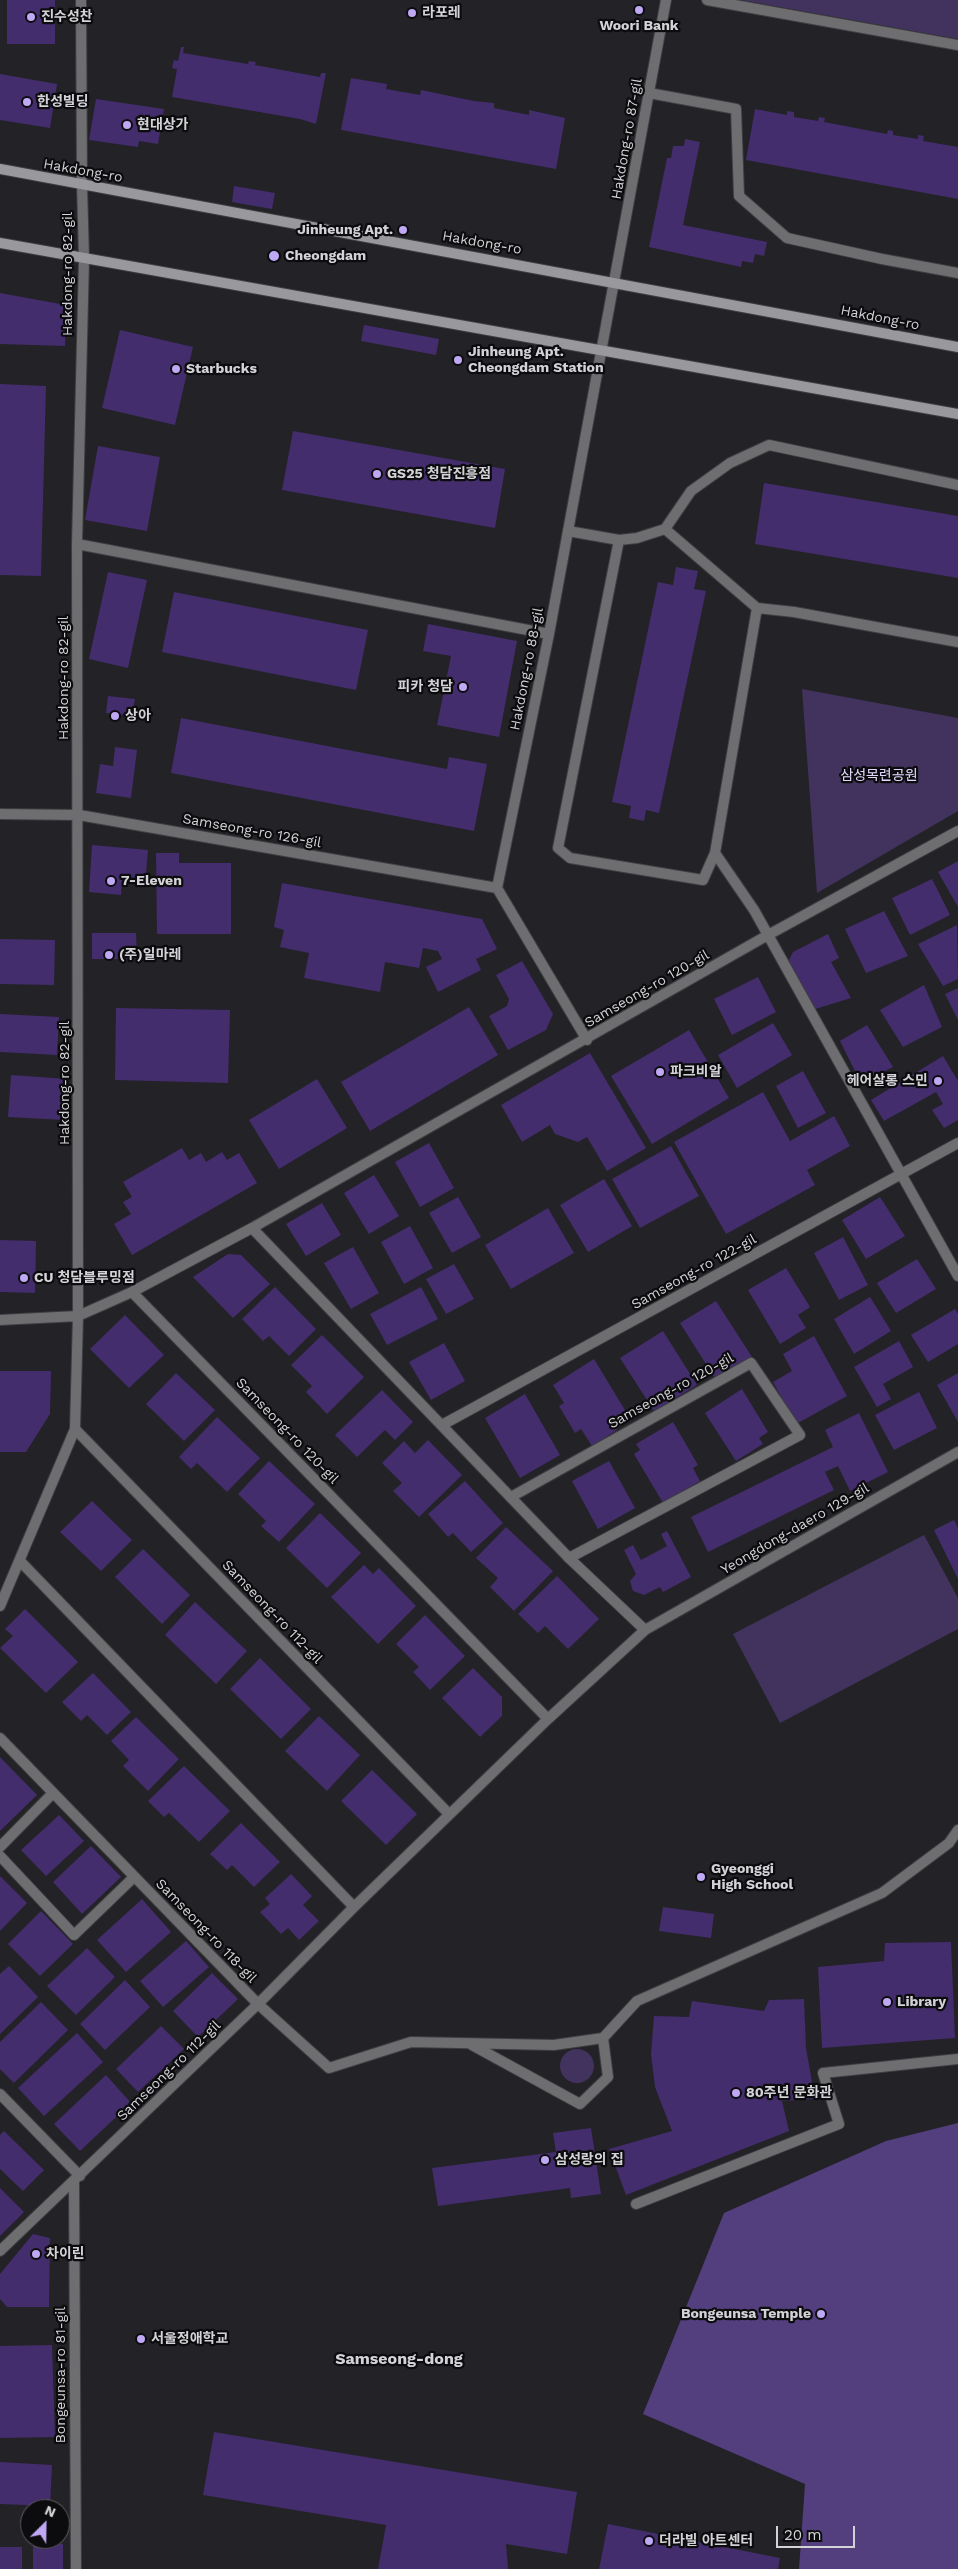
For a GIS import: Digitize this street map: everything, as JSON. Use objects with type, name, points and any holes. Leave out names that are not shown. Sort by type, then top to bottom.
[{"type":"main road","name":"Hakdong-ro","points":[[0,169],[958,347]]},
{"type":"main road","points":[[0,243],[958,414]]},
{"type":"street","name":"Hakdong-ro 82-gil","points":[[0,1606],[75,1429],[78,1316],[79,816],[77,544],[84,259],[81,0]]},
{"type":"street","name":"Hakdong-ro 87-gil","points":[[615,282],[666,0]]},
{"type":"street","points":[[707,0],[958,45]]},
{"type":"street","points":[[649,93],[736,109],[740,196],[787,238],[882,259],[958,273]]},
{"type":"street","name":"Hakdong-ro 88-gil","points":[[497,888],[549,634],[615,282]]},
{"type":"street","points":[[568,531],[619,540],[637,538],[664,529],[691,491],[730,463],[769,445],[958,485]]},
{"type":"street","points":[[664,529],[757,608],[794,612],[958,642]]},
{"type":"street","points":[[619,540],[558,848],[570,858],[703,880],[714,853],[757,608]]},
{"type":"street","points":[[77,544],[549,634]]},
{"type":"street","name":"Samseong-ro 126-gil","points":[[0,814],[79,816],[497,888]]},
{"type":"street","name":"Samseong-ro 120-gil","points":[[0,1320],[78,1316],[132,1292],[252,1228],[587,1040],[768,935],[958,831]]},
{"type":"street","points":[[714,853],[754,910],[958,1276]]},
{"type":"street","points":[[497,888],[587,1040]]},
{"type":"street","name":"Samseong-ro 122-gil","points":[[442,1425],[958,1143]]},
{"type":"street","points":[[252,1228],[569,1558],[645,1630]]},
{"type":"street","name":"Samseong-ro 120-gil","points":[[132,1292],[548,1719]]},
{"type":"street","name":"Samseong-ro 120-gil","points":[[511,1497],[751,1363],[800,1435],[569,1558]]},
{"type":"street","name":"Samseong-ro 112-gil","points":[[75,1429],[449,1814]]},
{"type":"street","name":"Yeongdong-daero 129-gil","points":[[645,1630],[958,1452]]},
{"type":"street","points":[[20,1561],[354,1906]]},
{"type":"street","name":"Samseong-ro 112-gil","points":[[0,2251],[258,2004],[354,1906],[449,1814],[548,1719],[645,1630]]},
{"type":"street","name":"Samseong-ro 118-gil","points":[[0,1738],[258,2004],[329,2068],[411,2042],[469,2043]]},
{"type":"street","points":[[0,1847],[53,1792]]},
{"type":"street","points":[[469,2043],[554,2045],[603,2038],[637,2001],[882,1893],[949,1843],[958,1830]]},
{"type":"street","name":"Samseong-ro 118-gil","points":[[0,1856],[74,1935],[134,1877]]},
{"type":"street","points":[[469,2043],[580,2104],[608,2077],[603,2038]]},
{"type":"street","points":[[636,2204],[839,2124],[822,2073],[958,2060]]},
{"type":"street","points":[[0,2094],[77,2179]]},
{"type":"street","name":"Bongeunsa-ro 81-gil","points":[[76,2569],[77,2179]]},
{"type":"green space","points":[[741,0],[958,0],[958,39]]},
{"type":"green space","name":"삼성목련공원","points":[[802,689],[958,718],[958,811],[817,893]]},
{"type":"green space","points":[[924,1535],[958,1598],[958,1629],[780,1723],[733,1634]]},
{"type":"green space","points":[[577,2049],[584,2050],[589,2054],[593,2059],[593,2073],[589,2078],[584,2082],[577,2083],[570,2082],[565,2078],[561,2073],[560,2066],[561,2059],[565,2054],[570,2050]]},
{"type":"shaded area","name":"Bongeunsa Temple","points":[[958,2123],[958,2569],[799,2569],[805,2484],[643,2414],[724,2213],[886,2141]]},
{"type":"building","points":[[7,0],[55,0],[55,44],[7,44]]},
{"type":"building","points":[[181,47],[184,47],[183,53],[248,64],[249,61],[256,62],[255,65],[320,77],[321,73],[326,73],[316,124],[300,119],[172,97],[177,69],[172,68],[174,60],[178,61]]},
{"type":"building","name":"한성빌딩","points":[[0,74],[57,84],[50,128],[0,120]]},
{"type":"building","points":[[351,78],[387,84],[386,89],[420,95],[421,90],[474,101],[494,103],[494,108],[529,115],[529,110],[565,118],[556,169],[341,130]]},
{"type":"building","name":"현대상가","points":[[96,99],[164,109],[158,144],[139,141],[138,147],[89,140]]},
{"type":"building","points":[[755,109],[787,115],[787,111],[794,112],[794,117],[818,121],[819,117],[825,118],[824,122],[887,134],[888,130],[893,131],[893,135],[918,139],[918,135],[924,136],[923,141],[958,147],[958,199],[746,160]]},
{"type":"building","points":[[685,139],[700,142],[683,225],[767,242],[764,256],[755,254],[753,263],[742,261],[741,267],[649,247],[667,158],[671,158],[673,146],[684,146]]},
{"type":"building","points":[[234,186],[275,193],[272,209],[232,202]]},
{"type":"building","points":[[0,293],[66,305],[65,346],[0,344]]},
{"type":"building","points":[[364,325],[439,339],[436,355],[361,341]]},
{"type":"building","points":[[120,330],[193,347],[175,425],[102,408]]},
{"type":"building","points":[[0,384],[46,386],[41,576],[0,575]]},
{"type":"building","points":[[293,431],[505,469],[495,528],[282,490]]},
{"type":"building","points":[[98,446],[160,457],[147,531],[85,520]]},
{"type":"building","points":[[764,483],[958,516],[958,578],[755,544]]},
{"type":"building","points":[[676,567],[698,571],[694,589],[706,591],[659,813],[646,810],[644,821],[629,818],[631,806],[612,802],[658,582],[673,585]]},
{"type":"building","points":[[108,572],[147,580],[128,668],[89,659]]},
{"type":"building","points":[[174,592],[368,630],[356,690],[162,652]]},
{"type":"building","points":[[428,624],[517,641],[499,737],[437,725],[451,656],[423,651]]},
{"type":"building","points":[[108,696],[135,699],[132,716],[106,713]]},
{"type":"building","points":[[181,718],[447,769],[449,757],[487,764],[474,831],[171,773]]},
{"type":"building","points":[[115,747],[137,750],[131,798],[96,793],[100,764],[113,766]]},
{"type":"building","points":[[92,845],[148,850],[145,885],[122,883],[121,895],[89,892]]},
{"type":"building","points":[[156,853],[179,853],[179,863],[231,863],[231,934],[157,934]]},
{"type":"building","points":[[958,861],[958,907],[938,872]]},
{"type":"building","points":[[932,879],[950,915],[910,935],[892,898]]},
{"type":"building","points":[[282,883],[482,919],[497,949],[476,959],[481,970],[438,992],[426,967],[442,959],[438,951],[423,948],[419,968],[385,962],[380,992],[304,978],[309,953],[280,947],[284,930],[274,927]]},
{"type":"building","points":[[884,911],[908,956],[866,973],[845,929]]},
{"type":"building","points":[[957,925],[958,979],[943,986],[918,944]]},
{"type":"building","points":[[92,933],[136,933],[137,959],[92,959]]},
{"type":"building","points":[[828,934],[839,958],[831,962],[851,998],[812,1010],[788,962],[793,952]]},
{"type":"building","points":[[0,939],[55,940],[54,985],[0,984]]},
{"type":"building","points":[[522,961],[553,1014],[546,1030],[508,1050],[489,1016],[507,1006],[509,999],[496,975]]},
{"type":"building","points":[[758,977],[776,1012],[732,1035],[714,999]]},
{"type":"building","points":[[924,985],[942,1027],[903,1047],[880,1010]]},
{"type":"building","points":[[958,988],[958,1020],[945,994]]},
{"type":"building","points":[[469,1007],[498,1055],[370,1131],[341,1082]]},
{"type":"building","points":[[116,1008],[230,1010],[228,1083],[115,1080]]},
{"type":"building","points":[[0,1014],[59,1017],[57,1055],[0,1052]]},
{"type":"building","points":[[773,1023],[792,1055],[737,1088],[718,1055]]},
{"type":"building","points":[[867,1025],[893,1067],[861,1083],[840,1041]]},
{"type":"building","points":[[689,1030],[729,1098],[652,1144],[611,1076]]},
{"type":"building","points":[[590,1053],[646,1148],[607,1171],[587,1137],[578,1142],[555,1134],[550,1125],[522,1142],[501,1105]]},
{"type":"building","points":[[943,1056],[958,1081],[958,1120],[944,1128],[932,1110],[943,1104],[936,1092],[884,1121],[871,1100]]},
{"type":"building","points":[[803,1071],[826,1113],[798,1128],[776,1086]]},
{"type":"building","points":[[11,1075],[67,1079],[64,1120],[8,1117]]},
{"type":"building","points":[[317,1079],[347,1128],[279,1169],[249,1120]]},
{"type":"building","points":[[763,1092],[790,1141],[834,1116],[850,1146],[807,1170],[815,1185],[726,1234],[674,1142]]},
{"type":"building","points":[[429,1143],[454,1188],[420,1207],[395,1162]]},
{"type":"building","points":[[671,1146],[699,1196],[640,1228],[612,1179]]},
{"type":"building","points":[[182,1148],[189,1160],[201,1153],[206,1162],[222,1152],[227,1160],[239,1153],[257,1183],[132,1255],[114,1224],[131,1214],[123,1202],[132,1197],[123,1182]]},
{"type":"building","points":[[374,1175],[399,1216],[369,1234],[344,1193]]},
{"type":"building","points":[[604,1179],[632,1226],[588,1252],[560,1205]]},
{"type":"building","points":[[458,1197],[481,1237],[452,1253],[429,1213]]},
{"type":"building","points":[[880,1197],[905,1236],[866,1259],[842,1220]]},
{"type":"building","points":[[322,1203],[341,1235],[306,1256],[286,1224]]},
{"type":"building","points":[[548,1208],[574,1253],[511,1289],[485,1245]]},
{"type":"building","points":[[410,1226],[433,1268],[404,1284],[381,1242]]},
{"type":"building","points":[[843,1237],[868,1285],[839,1300],[814,1253]]},
{"type":"building","points":[[0,1240],[36,1241],[35,1293],[0,1292]]},
{"type":"building","points":[[353,1247],[379,1293],[351,1309],[324,1263]]},
{"type":"building","points":[[228,1254],[241,1255],[270,1284],[233,1318],[193,1277]]},
{"type":"building","points":[[917,1259],[936,1289],[896,1313],[877,1283]]},
{"type":"building","points":[[454,1264],[474,1299],[446,1314],[426,1279]]},
{"type":"building","points":[[786,1268],[810,1307],[798,1315],[806,1328],[780,1344],[748,1290]]},
{"type":"building","points":[[275,1287],[316,1329],[289,1356],[269,1336],[263,1341],[242,1319]]},
{"type":"building","points":[[421,1287],[438,1319],[387,1345],[370,1314]]},
{"type":"building","points":[[870,1297],[891,1331],[854,1354],[834,1319]]},
{"type":"building","points":[[716,1301],[752,1357],[716,1380],[680,1323]]},
{"type":"building","points":[[955,1309],[958,1314],[958,1344],[928,1362],[911,1335]]},
{"type":"building","points":[[125,1315],[164,1355],[129,1388],[90,1349]]},
{"type":"building","points":[[663,1331],[697,1385],[654,1411],[620,1358]]},
{"type":"building","points":[[322,1335],[364,1377],[327,1414],[306,1392],[312,1386],[291,1365]]},
{"type":"building","points":[[814,1336],[847,1396],[796,1424],[773,1382],[792,1371],[783,1354]]},
{"type":"building","points":[[899,1341],[913,1367],[883,1384],[891,1399],[877,1407],[854,1367]]},
{"type":"building","points":[[444,1343],[465,1381],[431,1400],[409,1362]]},
{"type":"building","points":[[594,1359],[628,1415],[613,1424],[617,1430],[592,1446],[581,1429],[575,1433],[559,1406],[564,1403],[553,1385]]},
{"type":"building","points":[[0,1371],[51,1371],[50,1414],[26,1452],[0,1452]]},
{"type":"building","points":[[176,1373],[215,1410],[184,1441],[146,1404]]},
{"type":"building","points":[[958,1373],[958,1422],[937,1385]]},
{"type":"building","points":[[742,1389],[768,1432],[759,1438],[763,1444],[736,1461],[705,1413]]},
{"type":"building","points":[[382,1390],[413,1422],[395,1440],[385,1430],[357,1457],[335,1435]]},
{"type":"building","points":[[919,1392],[937,1428],[894,1450],[875,1415]]},
{"type":"building","points":[[525,1394],[560,1455],[520,1478],[485,1418]]},
{"type":"building","points":[[859,1413],[888,1472],[850,1491],[838,1466],[825,1472],[834,1490],[708,1552],[691,1517],[833,1447],[825,1430]]},
{"type":"building","points":[[217,1417],[260,1458],[227,1492],[197,1463],[191,1469],[179,1457]]},
{"type":"building","points":[[673,1422],[698,1465],[693,1468],[700,1481],[663,1503],[634,1454],[640,1450],[636,1444]]},
{"type":"building","points":[[428,1440],[462,1475],[419,1517],[393,1491],[402,1483],[382,1463],[404,1441],[415,1453]]},
{"type":"building","points":[[269,1461],[315,1504],[279,1542],[261,1526],[266,1521],[238,1494]]},
{"type":"building","points":[[609,1461],[635,1508],[598,1529],[572,1481]]},
{"type":"building","points":[[465,1481],[503,1523],[471,1552],[453,1533],[448,1537],[428,1514]]},
{"type":"building","points":[[92,1501],[132,1540],[101,1571],[60,1532]]},
{"type":"building","points":[[320,1513],[361,1553],[327,1588],[286,1548]]},
{"type":"building","points":[[954,1520],[958,1528],[958,1579],[934,1530]]},
{"type":"building","points":[[506,1527],[553,1571],[514,1611],[490,1587],[498,1578],[476,1558]]},
{"type":"building","points":[[667,1531],[691,1577],[663,1592],[660,1587],[644,1595],[633,1591],[630,1581],[636,1574],[624,1550],[633,1545],[641,1560],[667,1546],[661,1534]]},
{"type":"building","points":[[143,1549],[190,1595],[162,1624],[115,1577]]},
{"type":"building","points":[[364,1565],[373,1574],[379,1568],[416,1606],[378,1644],[331,1597]]},
{"type":"building","points":[[557,1576],[599,1619],[568,1649],[545,1626],[538,1633],[518,1614]]},
{"type":"building","points":[[195,1602],[247,1651],[216,1684],[165,1635]]},
{"type":"building","points":[[25,1609],[78,1662],[46,1693],[0,1648],[13,1636],[5,1629]]},
{"type":"building","points":[[425,1615],[465,1656],[430,1690],[413,1672],[419,1667],[396,1644]]},
{"type":"building","points":[[260,1658],[311,1709],[281,1739],[230,1689]]},
{"type":"building","points":[[473,1668],[502,1697],[502,1716],[480,1737],[442,1698]]},
{"type":"building","points":[[93,1673],[131,1712],[107,1735],[87,1715],[81,1721],[62,1702]]},
{"type":"building","points":[[319,1716],[360,1755],[327,1791],[285,1751]]},
{"type":"building","points":[[136,1717],[179,1759],[148,1791],[123,1766],[129,1760],[111,1741]]},
{"type":"building","points":[[0,1757],[37,1795],[0,1831]]},
{"type":"building","points":[[184,1766],[230,1811],[199,1842],[169,1813],[164,1817],[148,1801]]},
{"type":"building","points":[[372,1770],[417,1814],[386,1845],[341,1801]]},
{"type":"building","points":[[59,1815],[84,1841],[46,1876],[21,1850]]},
{"type":"building","points":[[241,1823],[280,1862],[254,1887],[232,1865],[227,1870],[210,1854]]},
{"type":"building","points":[[91,1846],[121,1877],[82,1914],[53,1882]]},
{"type":"building","points":[[291,1874],[312,1896],[303,1905],[319,1921],[299,1940],[288,1928],[281,1934],[260,1912],[270,1904],[265,1898]]},
{"type":"building","points":[[0,1876],[27,1903],[0,1931]]},
{"type":"building","points":[[142,1899],[171,1932],[126,1972],[97,1940]]},
{"type":"building","points":[[663,1907],[714,1914],[711,1938],[659,1931]]},
{"type":"building","points":[[41,1911],[73,1944],[40,1976],[8,1944]]},
{"type":"building","points":[[186,1941],[209,1967],[163,2007],[140,1981]]},
{"type":"building","name":"Library","points":[[951,1942],[955,2038],[822,2048],[818,1967],[884,1961],[885,1943]]},
{"type":"building","points":[[87,1948],[115,1977],[76,2015],[47,1986]]},
{"type":"building","points":[[9,1966],[38,1997],[0,2034],[0,1974]]},
{"type":"building","points":[[212,1973],[238,1999],[198,2037],[173,2011]]},
{"type":"building","points":[[125,1980],[150,2007],[105,2050],[80,2024]]},
{"type":"building","name":"80주년 문화관","points":[[804,1999],[806,2048],[815,2099],[782,2101],[789,2131],[626,2195],[609,2149],[672,2131],[655,2087],[651,2054],[654,2016],[689,2017],[692,2001],[764,2011],[769,2000]]},
{"type":"building","points":[[41,2002],[68,2030],[14,2083],[0,2069],[0,2042]]},
{"type":"building","points":[[161,2026],[184,2049],[138,2092],[116,2069]]},
{"type":"building","points":[[77,2033],[103,2062],[44,2116],[18,2088]]},
{"type":"building","points":[[106,2075],[131,2103],[80,2151],[54,2124]]},
{"type":"building","name":"삼성랑의 집","points":[[591,2128],[601,2194],[571,2198],[570,2188],[438,2206],[432,2168],[556,2152],[553,2133]]},
{"type":"building","points":[[4,2131],[44,2170],[23,2191],[0,2169],[0,2135]]},
{"type":"building","points":[[0,2188],[24,2212],[0,2236]]},
{"type":"building","points":[[33,2234],[50,2238],[49,2307],[7,2307],[0,2299],[0,2274]]},
{"type":"building","points":[[52,2345],[55,2437],[0,2438],[0,2346]]},
{"type":"building","points":[[214,2432],[577,2492],[567,2554],[506,2544],[508,2569],[378,2569],[386,2525],[203,2495]]},
{"type":"building","points":[[0,2462],[52,2465],[50,2499],[20,2499],[20,2505],[0,2504]]},
{"type":"building","name":"더라빌 아트센터","points":[[608,2524],[780,2558],[778,2569],[599,2569]]},
{"type":"building","points":[[0,2547],[20,2547],[22,2549],[22,2569],[0,2569]]},
{"type":"building","points":[[33,2549],[63,2549],[63,2569],[33,2569]]},
{"type":"place","name":"Woori Bank","points":[[639,10]]},
{"type":"place","name":"라포레","points":[[412,13]]},
{"type":"place","name":"진수성찬","points":[[31,17]]},
{"type":"place","name":"한성빌딩","points":[[27,102]]},
{"type":"place","name":"현대상가","points":[[127,125]]},
{"type":"place","name":"Jinheung Apt.","points":[[403,230]]},
{"type":"place","name":"Cheongdam","points":[[274,256]]},
{"type":"place","name":"Jinheung Apt. Cheongdam Station","points":[[458,360]]},
{"type":"place","name":"Starbucks","points":[[176,369]]},
{"type":"place","name":"GS25 청담진흥점","points":[[377,474]]},
{"type":"place","name":"피카 청담","points":[[463,687]]},
{"type":"place","name":"상아","points":[[115,716]]},
{"type":"place","name":"7-Eleven","points":[[111,881]]},
{"type":"place","name":"(주)일마레","points":[[109,955]]},
{"type":"place","name":"파크비알","points":[[660,1072]]},
{"type":"place","name":"헤어살롱 스민","points":[[938,1081]]},
{"type":"place","name":"CU 청담블루밍점","points":[[24,1278]]},
{"type":"place","name":"Gyeonggi High School","points":[[701,1877]]},
{"type":"place","name":"Library","points":[[887,2002]]},
{"type":"place","name":"80주년 문화관","points":[[736,2093]]},
{"type":"place","name":"삼성랑의 집","points":[[545,2160]]},
{"type":"place","name":"차이린","points":[[36,2254]]},
{"type":"place","name":"Bongeunsa Temple","points":[[821,2314]]},
{"type":"place","name":"서울정애학교","points":[[141,2339]]},
{"type":"place","name":"더라빌 아트센터","points":[[649,2541]]},
{"type":"district","name":"Samseong-dong","points":[[399,2359]]}]
